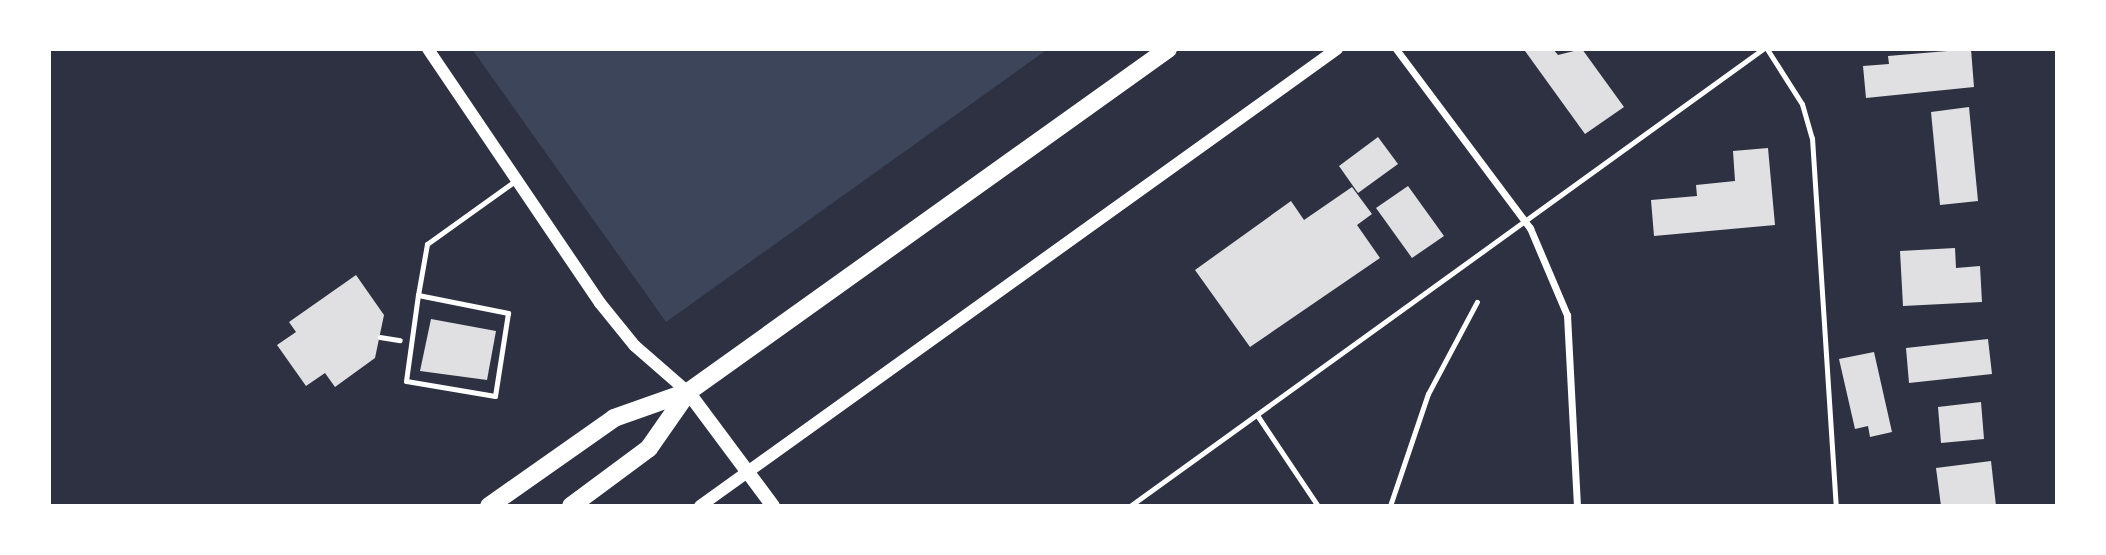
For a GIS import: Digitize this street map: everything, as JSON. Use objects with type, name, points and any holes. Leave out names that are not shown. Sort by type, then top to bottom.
[{"type":"main road","points":[[489,506],[614,418],[688,392],[1168,49]]},
{"type":"main road","points":[[688,392],[773,506]]},
{"type":"main road","points":[[571,506],[649,448],[688,392]]},
{"type":"street","points":[[428,49],[501,149],[515,181],[635,346],[688,392]]},
{"type":"street","points":[[700,506],[1337,49]]},
{"type":"street","points":[[1396,49],[1524,221],[1567,315],[1577,506]]},
{"type":"lane","points":[[1130,506],[1765,49],[1802,104],[1812,138],[1836,506]]},
{"type":"lane","points":[[418,295],[508,313],[495,396],[406,381],[418,295],[427,244],[515,181]]},
{"type":"lane","points":[[1257,415],[1318,506]]},
{"type":"path","points":[[1390,506],[1429,394],[1477,302]]},
{"type":"shaded area","points":[[472,49],[1048,49],[666,322]]},
{"type":"building","points":[[1553,49],[1558,55],[1582,49],[1624,107],[1585,134],[1525,51]]},
{"type":"building","points":[[1971,49],[1974,87],[1866,98],[1863,66],[1889,64],[1888,56]]},
{"type":"building","points":[[1969,107],[1978,201],[1940,205],[1931,112]]},
{"type":"building","points":[[1378,137],[1398,164],[1358,193],[1339,166]]},
{"type":"building","points":[[1768,148],[1775,225],[1654,236],[1651,200],[1697,196],[1696,185],[1735,181],[1733,151]]},
{"type":"building","points":[[1408,186],[1444,236],[1412,258],[1376,208]]},
{"type":"building","points":[[1352,187],[1372,214],[1357,225],[1380,258],[1250,347],[1195,270],[1291,201],[1304,220]]},
{"type":"building","points":[[1955,248],[1956,268],[1980,266],[1982,302],[1903,306],[1900,251]]},
{"type":"building","points":[[356,275],[384,315],[375,358],[335,387],[325,373],[306,386],[277,345],[296,332],[289,322]]},
{"type":"building","points":[[431,319],[496,331],[487,380],[420,371]]},
{"type":"building","points":[[1988,339],[1992,374],[1909,383],[1906,348]]},
{"type":"building","points":[[1874,352],[1892,432],[1870,437],[1868,426],[1855,429],[1839,359]]},
{"type":"building","points":[[1981,402],[1984,439],[1941,443],[1938,407]]},
{"type":"building","points":[[1991,461],[1996,506],[1941,506],[1936,468]]}]
